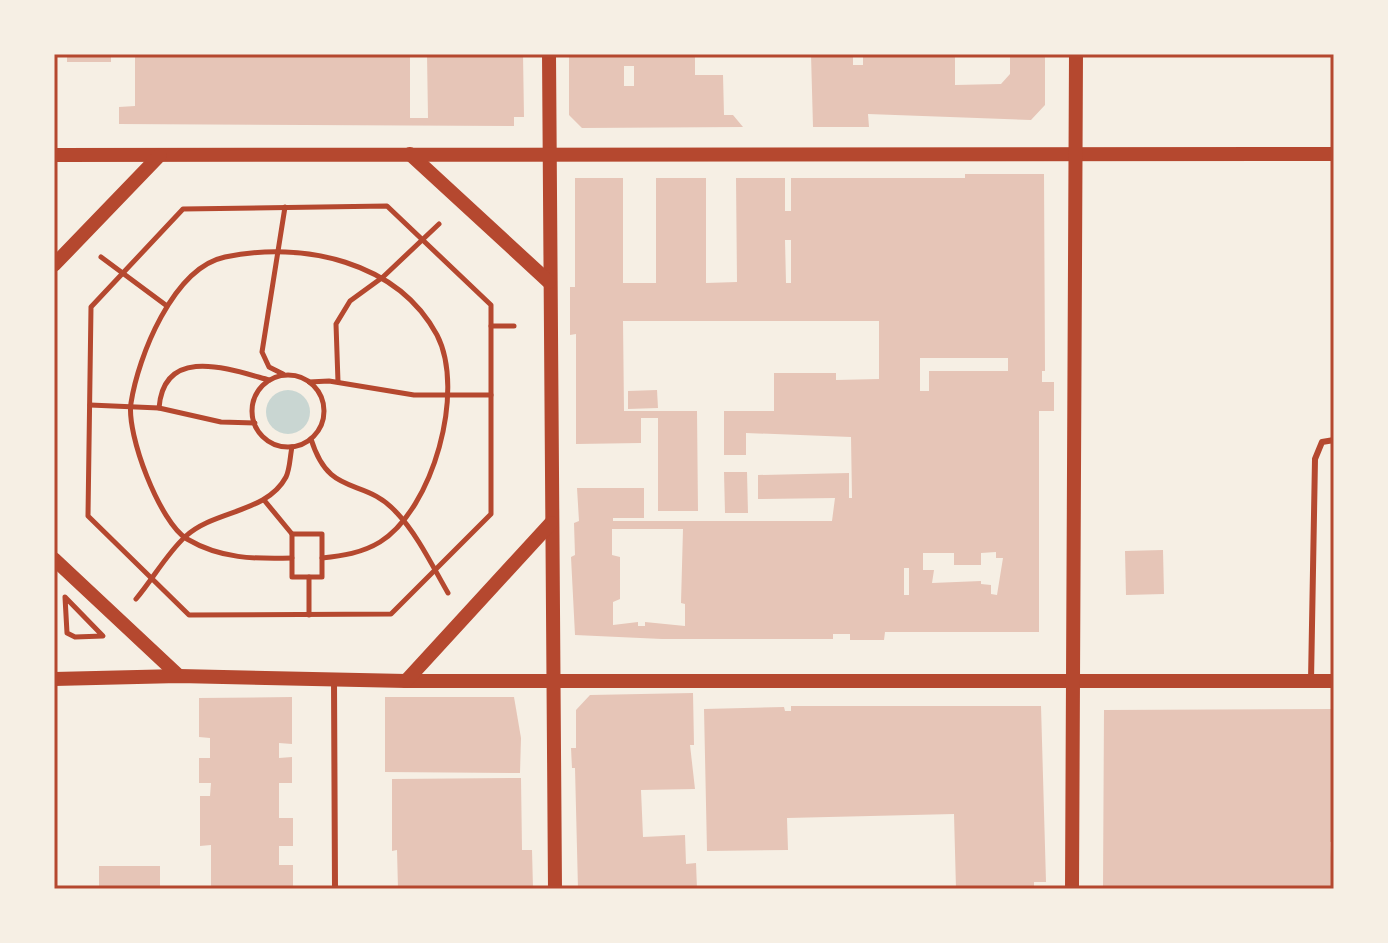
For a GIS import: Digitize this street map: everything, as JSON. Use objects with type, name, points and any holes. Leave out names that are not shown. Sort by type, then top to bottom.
[{"type":"street","points":[[549,54],[555,889]]},
{"type":"street","points":[[1072,889],[1076,54]]},
{"type":"street","points":[[54,155],[549,152],[1334,154]]},
{"type":"street","points":[[410,154],[549,282]]},
{"type":"street","points":[[54,265],[160,155]]},
{"type":"street","points":[[406,681],[551,523]]},
{"type":"street","points":[[54,559],[179,676]]},
{"type":"street","points":[[54,679],[179,676],[406,681],[1334,681]]},
{"type":"lane","points":[[1311,681],[1315,459],[1322,442],[1334,440]]},
{"type":"lane","points":[[334,679],[335,889]]},
{"type":"path","points":[[387,206],[423,240],[491,305],[491,514],[391,614],[189,615],[88,516],[91,307],[183,209],[387,206]]},
{"type":"path","points":[[285,207],[262,352],[269,367],[309,382],[338,382],[414,395],[491,395]]},
{"type":"path","points":[[338,382],[336,324],[350,301],[383,277],[439,224]]},
{"type":"path","points":[[292,558],[253,559],[217,554],[184,537],[165,513],[137,452],[130,406],[147,349],[167,306],[193,275],[222,257],[279,253],[348,261],[383,277],[415,305],[438,337],[449,395],[432,479],[403,522],[380,542],[352,554],[322,558]]},
{"type":"path","points":[[101,257],[121,275],[167,306]]},
{"type":"path","points":[[491,326],[514,326]]},
{"type":"path","points":[[159,408],[160,392],[167,379],[184,368],[206,366],[270,380]]},
{"type":"path","points":[[284,375],[270,380],[256,394],[253,405],[255,423],[265,439],[275,445],[292,447],[311,439],[319,430],[324,408],[322,397],[309,382]]},
{"type":"path","points":[[90,405],[159,408],[221,422],[255,423]]},
{"type":"path","points":[[311,439],[319,465],[330,476],[377,498],[397,513],[448,593]]},
{"type":"path","points":[[136,599],[184,537],[202,523],[264,500],[286,476],[292,447]]},
{"type":"path","points":[[264,500],[292,534],[292,577],[322,577],[322,534],[292,534]]},
{"type":"path","points":[[309,577],[309,615]]},
{"type":"path","points":[[65,597],[102,635],[103,636],[75,637],[67,633],[65,597]]},
{"type":"shaded area","points":[[288,390],[304,396],[310,412],[304,428],[288,434],[272,428],[266,412],[272,396]]},
{"type":"building","points":[[67,54],[111,54],[111,62],[67,62]]},
{"type":"building","points":[[135,54],[410,54],[410,118],[428,118],[427,54],[523,54],[524,117],[514,117],[514,126],[119,124],[119,107],[135,106]]},
{"type":"building","points":[[569,54],[695,54],[695,75],[723,75],[724,115],[733,115],[743,127],[582,128],[569,115]],"holes":[[[624,66],[634,66],[634,86],[624,86]]]},
{"type":"building","points":[[811,54],[853,54],[853,65],[863,65],[863,54],[955,54],[955,85],[1001,84],[1010,74],[1010,54],[1045,54],[1045,105],[1031,120],[868,114],[869,127],[813,127]]},
{"type":"building","points":[[965,174],[1044,174],[1045,371],[1042,371],[1042,382],[1054,382],[1054,411],[1039,411],[1039,632],[885,632],[884,640],[850,640],[850,634],[833,634],[833,639],[662,639],[575,635],[571,557],[575,555],[574,523],[579,521],[577,488],[644,488],[644,518],[613,518],[613,521],[832,521],[835,498],[758,499],[758,475],[849,473],[849,498],[852,498],[851,437],[746,433],[746,455],[724,455],[724,411],[774,411],[774,373],[836,373],[836,380],[879,379],[879,321],[623,321],[624,411],[697,411],[698,511],[658,511],[658,418],[641,418],[641,443],[576,444],[576,334],[570,335],[570,287],[575,287],[575,178],[623,178],[623,283],[656,283],[656,178],[706,178],[706,283],[737,282],[736,178],[785,178],[785,211],[791,211],[791,178],[965,178]],"holes":[[[785,240],[791,240],[791,283],[786,283]],[[920,358],[1008,358],[1008,371],[929,371],[929,391],[920,391]],[[612,529],[683,529],[681,603],[685,604],[685,626],[645,622],[645,626],[638,626],[638,622],[613,625],[613,602],[620,599],[620,557],[612,555]],[[996,552],[996,558],[1003,558],[997,595],[991,594],[991,585],[981,584],[981,581],[932,583],[934,570],[923,570],[923,553],[954,553],[954,565],[981,565],[981,553]],[[904,568],[909,568],[909,595],[904,595]]]},
{"type":"building","points":[[657,390],[658,408],[628,409],[628,391]]},
{"type":"building","points":[[724,472],[747,472],[748,513],[725,513]]},
{"type":"building","points":[[1163,550],[1164,594],[1126,595],[1125,551]]},
{"type":"building","points":[[693,693],[694,745],[690,745],[695,789],[641,790],[643,837],[685,835],[686,864],[696,863],[697,889],[578,889],[575,768],[572,768],[571,748],[576,748],[576,710],[590,695]]},
{"type":"building","points":[[292,697],[292,744],[279,743],[279,758],[292,757],[292,783],[279,783],[279,818],[293,818],[293,846],[279,846],[279,865],[293,865],[293,889],[211,889],[211,845],[200,846],[200,796],[210,796],[211,783],[199,783],[199,758],[210,758],[210,738],[199,737],[199,698]]},
{"type":"building","points":[[385,697],[514,697],[521,738],[520,773],[385,772]]},
{"type":"building","points":[[791,706],[1041,706],[1046,882],[1034,882],[1034,889],[956,889],[954,814],[787,818],[788,850],[707,851],[704,709],[784,707],[785,711],[791,711]]},
{"type":"building","points":[[1334,709],[1334,842],[1330,842],[1333,889],[1103,889],[1104,710]]},
{"type":"building","points":[[521,778],[522,850],[532,850],[533,889],[398,889],[397,850],[392,851],[392,779]]},
{"type":"building","points":[[99,866],[160,866],[160,889],[99,889]]}]
